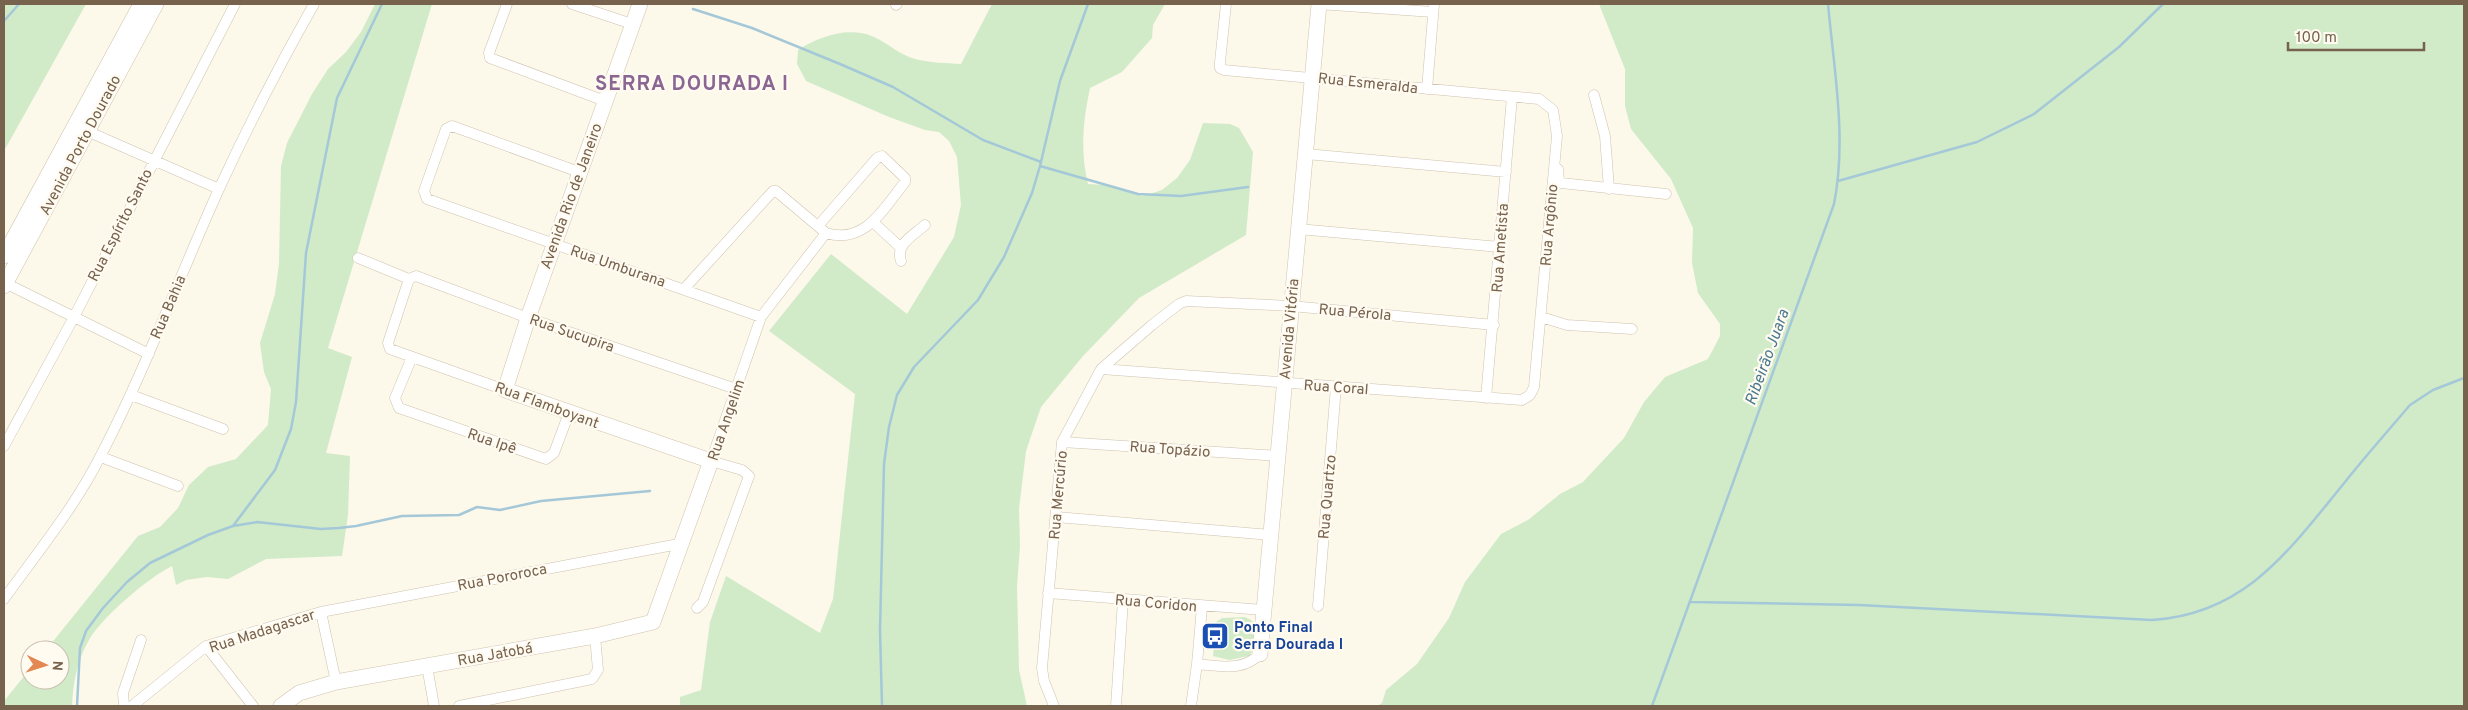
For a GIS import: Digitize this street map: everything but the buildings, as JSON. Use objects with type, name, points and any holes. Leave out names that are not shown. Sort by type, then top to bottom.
[{"type":"street","name":"Avenida Porto Dourado","points":[[4,256],[141,4]]},
{"type":"street","name":"Avenida Porto Dourado","points":[[4,284],[156,4]]},
{"type":"street","name":"Rua Espírito Santo","points":[[4,446],[74,317],[236,4]]},
{"type":"street","name":"Rua Bahia","points":[[4,599],[78,494],[101,457],[131,395],[219,189],[283,59],[314,4]]},
{"type":"street","points":[[506,4],[489,53],[490,58],[605,101]]},
{"type":"street","points":[[572,4],[632,24]]},
{"type":"street","name":"Avenida Rio de Janeiro","points":[[505,390],[579,172],[640,4]]},
{"type":"street","name":"Rua Esmeralda","points":[[1226,4],[1220,66],[1225,71],[1512,97]]},
{"type":"street","points":[[1319,4],[1434,8],[1427,89]]},
{"type":"street","name":"Avenida Vitória","points":[[1260,654],[1319,4]]},
{"type":"street","points":[[1594,95],[1605,136],[1609,189]]},
{"type":"street","name":"Rua Argônio","points":[[1512,97],[1539,98],[1553,110],[1557,136],[1534,387]]},
{"type":"street","name":"Rua Ametista","points":[[1486,398],[1494,325],[1512,97]]},
{"type":"street","name":"Rua Umburana","points":[[579,172],[452,126],[446,129],[424,191],[427,199],[684,288],[761,317]]},
{"type":"street","points":[[87,131],[219,189]]},
{"type":"street","points":[[1557,136],[1560,182],[1666,194]]},
{"type":"street","points":[[1306,154],[1506,172]]},
{"type":"street","name":"Rua Angelim","points":[[654,622],[684,543],[761,317],[822,230],[877,158],[882,156],[905,178],[905,182],[873,222]]},
{"type":"street","points":[[684,288],[773,191],[776,191],[822,230],[835,236],[863,231],[873,222],[900,247]]},
{"type":"street","points":[[901,261],[898,254],[900,247],[925,225]]},
{"type":"street","points":[[1298,229],[1500,247]]},
{"type":"street","name":"Rua Sucupira","points":[[358,258],[409,279],[416,276],[528,318],[736,389]]},
{"type":"street","name":"Rua Flamboyant","points":[[409,279],[388,343],[390,349],[711,461]]},
{"type":"street","points":[[4,284],[149,354]]},
{"type":"street","name":"Rua Pérola","points":[[1186,301],[1291,306],[1494,325]]},
{"type":"street","name":"Rua Mercúrio","points":[[1054,706],[1044,681],[1042,668],[1062,442],[1101,369],[1152,325],[1179,304],[1186,301]]},
{"type":"street","points":[[1541,317],[1567,325],[1632,329]]},
{"type":"street","name":"Rua Ipê","points":[[412,357],[395,398],[399,408],[546,459],[554,453],[569,413]]},
{"type":"street","name":"Rua Coral","points":[[1101,369],[1522,400],[1530,395],[1534,387]]},
{"type":"street","name":"Rua Quartzo","points":[[1318,606],[1336,387]]},
{"type":"street","points":[[131,395],[223,429]]},
{"type":"street","name":"Rua Topázio","points":[[1062,442],[1278,456]]},
{"type":"street","points":[[101,457],[178,486]]},
{"type":"street","points":[[698,608],[703,602],[749,476],[746,471],[711,461]]},
{"type":"street","points":[[1056,517],[1271,535]]},
{"type":"street","name":"Rua Pororoca","points":[[321,612],[684,543]]},
{"type":"street","name":"Rua Coridon","points":[[1048,593],[1202,607],[1263,610]]},
{"type":"street","points":[[1116,706],[1123,600]]},
{"type":"street","points":[[1191,706],[1202,607]]},
{"type":"street","points":[[321,612],[336,682]]},
{"type":"street","name":"Rua Madagascar","points":[[132,706],[206,646],[321,612]]},
{"type":"street","name":"Rua Jatobá","points":[[281,706],[299,694],[336,682],[595,636],[654,622]]},
{"type":"street","points":[[460,706],[592,679],[598,670],[595,636]]},
{"type":"street","points":[[124,706],[123,693],[141,640]]},
{"type":"street","points":[[206,646],[253,706]]},
{"type":"street","points":[[1197,664],[1232,668],[1252,662],[1260,654]]},
{"type":"street","points":[[427,666],[434,706]]},
{"type":"green space","points":[[4,4],[86,4],[4,151]]},
{"type":"green space","points":[[375,4],[432,4],[328,348],[352,357],[326,453],[350,456],[348,515],[342,556],[266,559],[228,579],[207,577],[186,580],[176,585],[172,566],[151,579],[126,599],[95,631],[85,648],[79,664],[73,689],[72,706],[4,706],[4,701],[20,681],[20,690],[70,690],[70,640],[54,640],[138,536],[160,527],[178,508],[189,485],[208,467],[236,459],[268,425],[271,389],[264,372],[260,343],[275,294],[279,264],[281,166],[287,143],[312,94],[328,69],[346,52],[361,32]]},
{"type":"green space","points":[[992,4],[1165,4],[1153,25],[1152,38],[1122,72],[1090,88],[1083,136],[1088,184],[1105,185],[1143,196],[1162,190],[1177,178],[1190,160],[1203,123],[1230,124],[1239,128],[1253,152],[1246,235],[1139,298],[1083,356],[1041,407],[1026,451],[1019,509],[1020,546],[1017,587],[1019,670],[1027,706],[680,706],[680,697],[701,690],[710,622],[726,576],[820,633],[833,599],[855,394],[769,331],[831,254],[907,314],[954,237],[961,205],[957,157],[949,141],[939,132],[925,130],[889,117],[806,81],[797,64],[798,50],[825,37],[855,32],[874,37],[904,55],[915,59],[961,64]]},
{"type":"green space","points":[[1599,4],[2464,4],[2464,706],[1377,706],[1382,703],[1386,690],[1417,664],[1449,618],[1465,582],[1501,534],[1528,520],[1560,494],[1583,482],[1624,438],[1644,402],[1665,377],[1708,359],[1720,336],[1720,324],[1698,293],[1692,263],[1693,228],[1671,179],[1631,129],[1625,106],[1625,69]]},
{"type":"green space","points":[[1245,617],[1258,624],[1261,638],[1249,656],[1229,660],[1213,656],[1216,622],[1222,618]]},
{"type":"waterway","points":[[4,21],[19,4]]},
{"type":"waterway","points":[[233,526],[275,470],[291,429],[296,402],[306,253],[337,98],[382,4]]},
{"type":"waterway","points":[[882,706],[880,630],[884,464],[889,427],[897,395],[914,367],[978,300],[1004,257],[1032,193],[1060,81],[1088,4]]},
{"type":"waterway","name":"Ribeirão Juara","points":[[1652,706],[1834,204],[1838,179],[1839,130],[1828,4]]},
{"type":"waterway","points":[[1838,181],[1977,142],[2034,114],[2119,47],[2163,4]]},
{"type":"waterway","points":[[693,9],[752,28],[893,87],[983,140],[1041,162]]},
{"type":"waterway","points":[[1040,166],[1138,194],[1181,196],[1248,187]]},
{"type":"waterway","points":[[1691,602],[1859,605],[2152,620],[2184,615],[2213,606],[2238,593],[2261,576],[2302,535],[2410,405],[2433,390],[2464,378]]},
{"type":"waterway","points":[[77,706],[80,648],[86,631],[103,608],[127,582],[150,563],[208,535],[233,526],[257,522],[321,529],[339,528],[402,516],[459,515],[477,507],[500,510],[541,501],[650,491]]},
{"type":"place","name":"Ponto Final Serra Dourada I","points":[[1215,636]]},
{"type":"district","name":"SERRA DOURADA I","points":[[692,83]]}]
